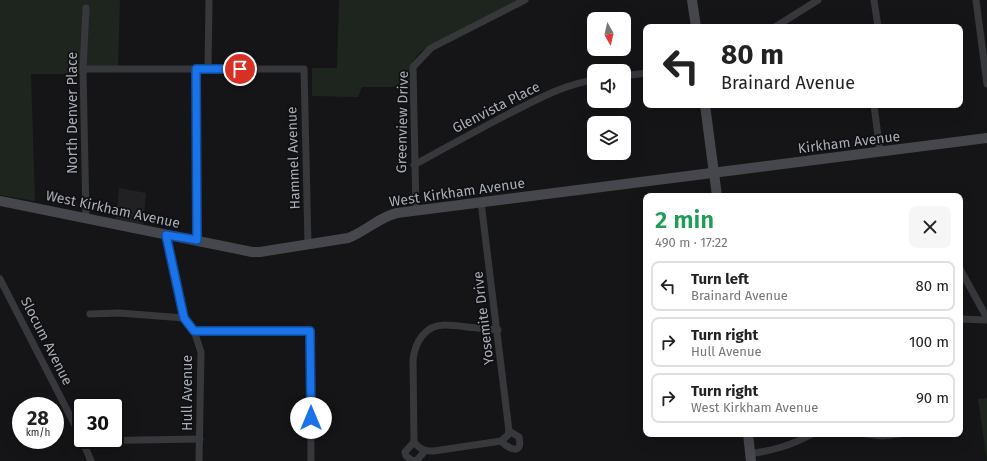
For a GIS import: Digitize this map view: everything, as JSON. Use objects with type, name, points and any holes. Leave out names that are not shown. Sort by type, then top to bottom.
[{"type":"street","points":[[83,69],[208,69],[209,0]]},
{"type":"street","name":"Greenview Drive","points":[[416,211],[413,67],[432,48],[525,0]]},
{"type":"street","points":[[692,0],[696,24]]},
{"type":"street","points":[[780,24],[818,0]]},
{"type":"street","points":[[874,0],[878,24]]},
{"type":"street","points":[[976,0],[987,84]]},
{"type":"street","name":"North Denver Place","points":[[86,8],[83,69],[86,218]]},
{"type":"street","points":[[196,69],[197,240]]},
{"type":"street","name":"Hammel Avenue","points":[[208,69],[304,69],[308,245]]},
{"type":"street","points":[[631,75],[643,73]]},
{"type":"street","name":"Glenvista Place","points":[[414,165],[501,118],[554,92],[569,85],[587,81]]},
{"type":"street","points":[[706,108],[717,193]]},
{"type":"street","points":[[874,108],[880,152]]},
{"type":"street","name":"Kirkham Avenue","points":[[714,173],[987,138]]},
{"type":"street","name":"West Kirkham Avenue","points":[[0,201],[252,252],[260,252],[348,238],[389,215],[714,173]]},
{"type":"street","name":"Yosemite Drive","points":[[482,202],[498,330],[508,433],[519,437],[520,443],[518,447],[511,449],[502,441]]},
{"type":"street","name":"Hull Avenue","points":[[166,235],[184,318],[194,331],[201,352],[199,461]]},
{"type":"street","points":[[963,275],[987,319],[963,319]]},
{"type":"street","name":"Slocum Avenue","points":[[0,279],[72,419]]},
{"type":"street","points":[[90,314],[119,313],[184,318]]},
{"type":"street","points":[[498,330],[445,325],[435,326],[427,331],[420,339],[414,350],[413,360],[414,442],[418,447],[425,451],[502,441],[508,433]]},
{"type":"street","points":[[194,331],[310,331],[311,461]]},
{"type":"street","points":[[748,437],[751,457],[777,449],[806,437]]},
{"type":"street","points":[[124,440],[200,439]]},
{"type":"street","points":[[414,442],[405,452],[406,456],[413,461],[417,460],[425,451]]},
{"type":"street","points":[[86,449],[91,461]]},
{"type":"shaded area","points":[[0,0],[120,0],[118,67],[80,74],[31,74],[35,201],[0,195]]},
{"type":"shaded area","points":[[339,0],[518,0],[425,49],[416,57],[411,65],[409,87],[362,87],[358,97],[312,96],[312,68],[337,68]]},
{"type":"shaded area","points":[[119,188],[146,193],[143,225],[116,219]]},
{"type":"shaded area","points":[[987,398],[987,460],[978,399]]},
{"type":"route","points":[[240,69],[196,69],[197,240],[166,235],[184,318],[194,331],[310,331],[311,418]]}]
